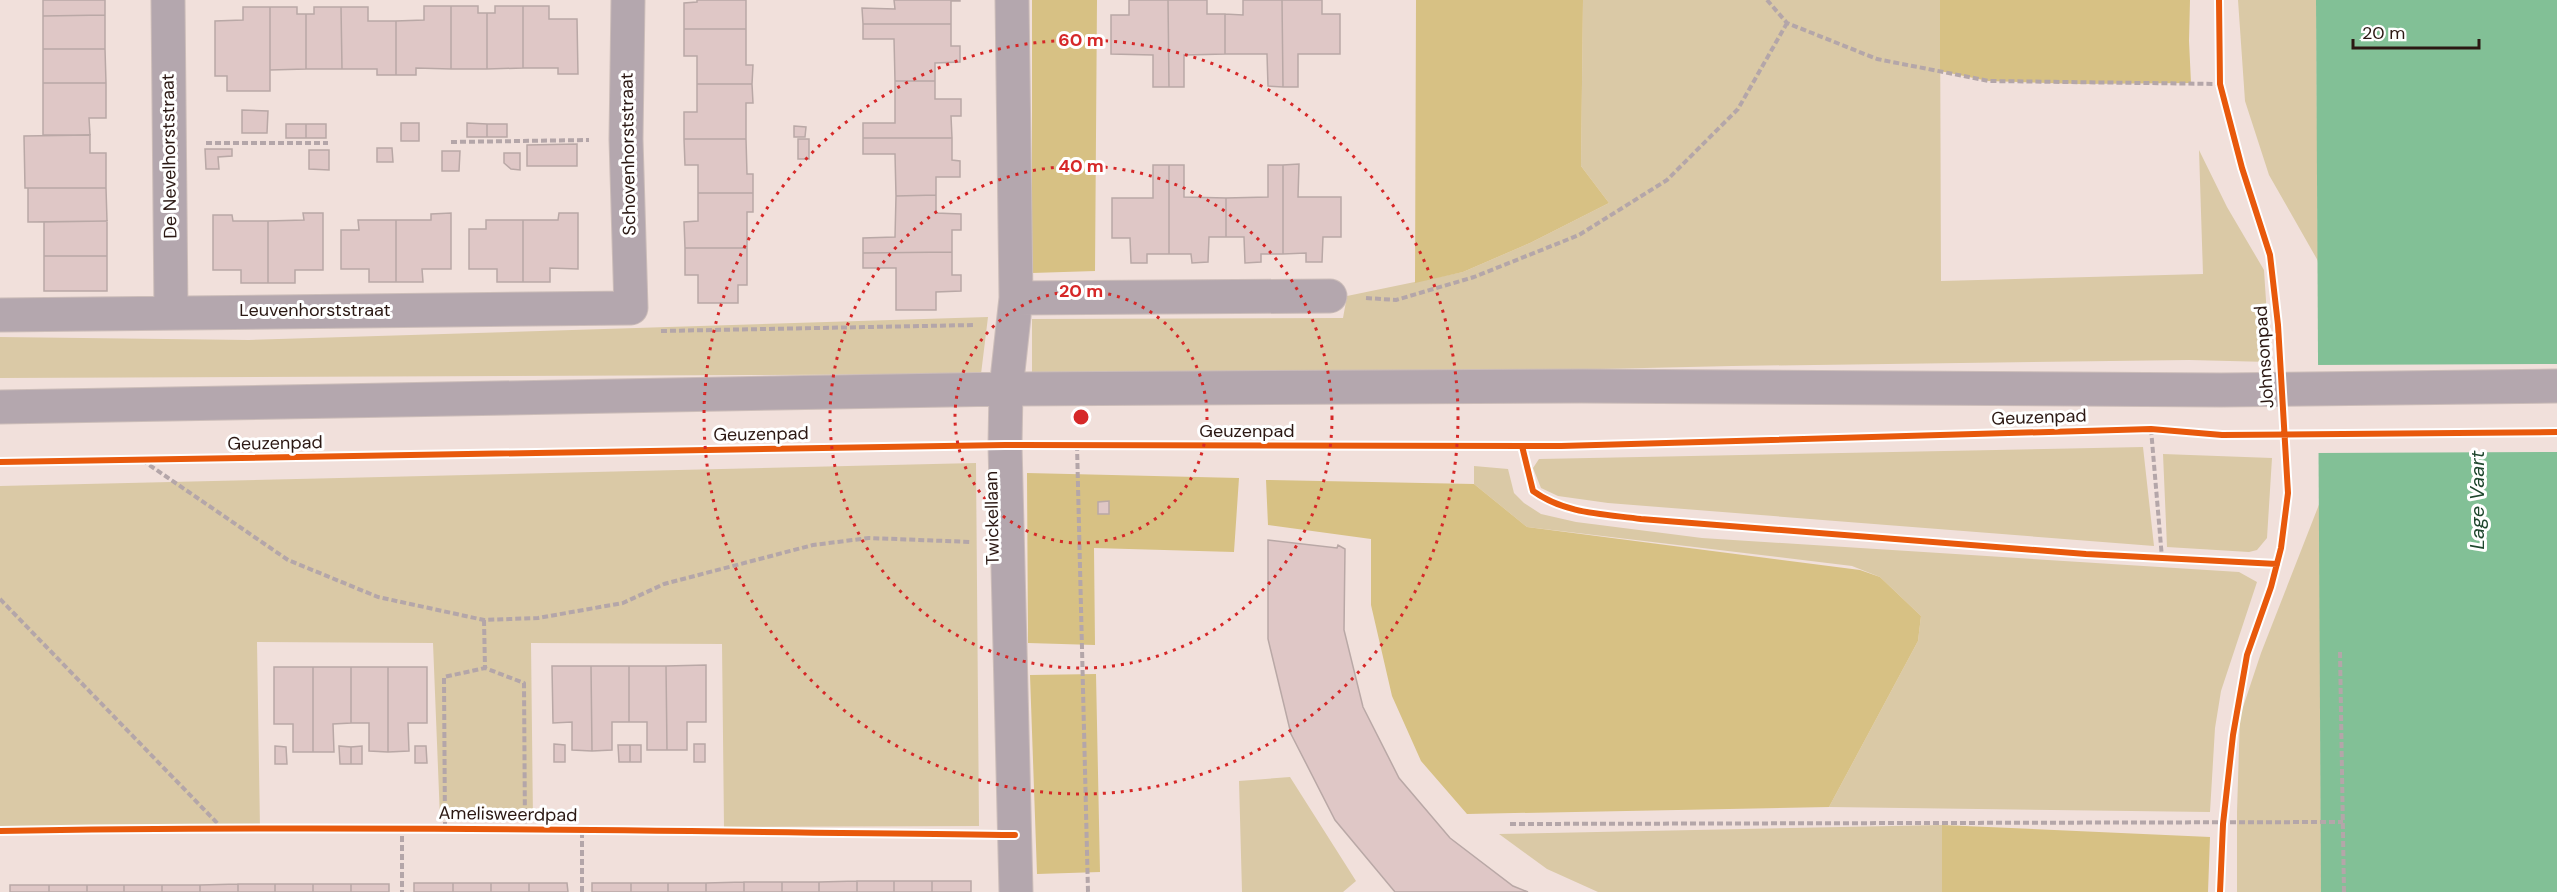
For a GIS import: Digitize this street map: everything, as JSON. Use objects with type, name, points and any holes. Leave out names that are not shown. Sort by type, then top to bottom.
[{"type":"street","name":"De Nevelhorststraat","points":[[168,0],[171,312]]},
{"type":"street","name":"Schovenhorststraat","points":[[628,0],[626,139],[631,308]]},
{"type":"street","name":"Twickellaan","points":[[1012,0],[1015,311],[1006,389],[1016,892]]},
{"type":"street","points":[[1015,311],[1330,296]]},
{"type":"street","name":"Leuvenhorststraat","points":[[0,315],[631,308]]},
{"type":"street","points":[[0,407],[1006,389],[1581,386],[2221,390],[2557,386]]},
{"type":"path","points":[[1767,0],[1786,23],[1877,59],[1989,81],[2220,84]]},
{"type":"path","points":[[1330,296],[1395,300],[1474,277],[1579,235],[1667,180],[1738,109],[1786,23]]},
{"type":"path","points":[[2220,74],[2223,95]]},
{"type":"path","points":[[451,142],[626,139]]},
{"type":"path","points":[[169,142],[328,143]]},
{"type":"path","points":[[631,308],[650,331],[1015,311]]},
{"type":"path","points":[[2139,429],[2163,430]]},
{"type":"path","points":[[2151,429],[2162,558]]},
{"type":"path","points":[[1065,445],[1088,445]]},
{"type":"path","points":[[1077,445],[1088,892]]},
{"type":"path","points":[[130,460],[154,460]]},
{"type":"path","points":[[142,460],[288,560],[378,597],[484,620],[538,618],[623,603],[664,584],[813,545],[869,538],[1008,543]]},
{"type":"path","points":[[2152,557],[2174,558]]},
{"type":"path","points":[[0,599],[221,827]]},
{"type":"path","points":[[484,620],[485,668]]},
{"type":"path","points":[[2340,652],[2344,892]]},
{"type":"path","points":[[446,828],[444,677],[485,668],[524,683],[525,829]]},
{"type":"path","points":[[2223,835],[2225,814]]},
{"type":"path","points":[[1510,824],[2343,822]]},
{"type":"path","points":[[209,827],[233,827]]},
{"type":"path","points":[[402,827],[402,892]]},
{"type":"path","points":[[582,830],[582,892]]},
{"type":"shaded area","points":[[1032,0],[1097,0],[1095,271],[1032,273]]},
{"type":"shaded area","points":[[1416,0],[1583,0],[1581,166],[1609,203],[1530,243],[1463,272],[1415,283]]},
{"type":"shaded area","points":[[1583,0],[1940,0],[1941,281],[2203,274],[2199,150],[2227,207],[2264,270],[2270,362],[2189,360],[1422,373],[1032,374],[1032,319],[1343,318],[1347,296],[1463,272],[1530,243],[1609,203],[1581,166]]},
{"type":"shaded area","points":[[1940,0],[2190,0],[2191,83],[2080,84],[1988,81],[1940,71]]},
{"type":"shaded area","points":[[2238,0],[2316,0],[2318,261],[2269,175],[2245,101]]},
{"type":"shaded area","points":[[988,317],[981,374],[0,378],[0,337],[249,340]]},
{"type":"shaded area","points":[[2143,447],[2154,546],[1608,503],[1558,496],[1541,488],[1533,468],[1539,459]]},
{"type":"shaded area","points":[[2163,454],[2272,458],[2267,538],[2257,550],[2249,552],[2167,547]]},
{"type":"shaded area","points":[[976,463],[979,826],[724,827],[722,644],[531,643],[533,820],[440,818],[433,643],[257,642],[260,829],[221,827],[0,829],[0,486]]},
{"type":"shaded area","points":[[1474,466],[1508,469],[1514,493],[1524,503],[1541,514],[1576,522],[1702,538],[2239,572],[2257,582],[2221,691],[2215,728],[2210,812],[1829,807],[1918,641],[1921,616],[1880,577],[1852,566],[1527,527],[1474,484]]},
{"type":"shaded area","points":[[1027,473],[1239,478],[1234,552],[1094,548],[1095,645],[1028,643]]},
{"type":"shaded area","points":[[1266,480],[1474,484],[1527,527],[1860,570],[1880,577],[1921,616],[1918,641],[1829,807],[1467,814],[1421,761],[1392,696],[1371,605],[1371,539],[1268,525]]},
{"type":"shaded area","points":[[2320,502],[2321,892],[2237,892],[2240,716],[2261,653]]},
{"type":"shaded area","points":[[1096,674],[1100,872],[1037,874],[1030,675]]},
{"type":"shaded area","points":[[1290,777],[1356,881],[1343,892],[1242,892],[1239,781]]},
{"type":"shaded area","points":[[1942,825],[1942,892],[1598,892],[1547,869],[1499,834]]},
{"type":"shaded area","points":[[1942,825],[2210,837],[2208,892],[1942,892]]},
{"type":"water","name":"Lage Vaart","points":[[2316,0],[2557,0],[2557,892],[2321,892]]},
{"type":"pier","points":[[2557,364],[2557,452],[2316,453],[2316,365]]},
{"type":"building","points":[[43,0],[105,0],[105,15],[43,16]]},
{"type":"building","points":[[697,0],[746,0],[746,29],[684,29],[684,3],[697,2]]},
{"type":"building","points":[[894,0],[960,1],[951,1],[951,24],[863,24],[862,8],[895,9]]},
{"type":"building","points":[[1129,0],[1168,0],[1169,87],[1153,87],[1153,55],[1111,54],[1111,15],[1129,15]]},
{"type":"building","points":[[1168,0],[1207,0],[1207,14],[1225,14],[1225,54],[1184,55],[1184,87],[1169,87]]},
{"type":"building","points":[[1243,0],[1282,0],[1283,87],[1268,86],[1267,54],[1225,54],[1225,14],[1243,15]]},
{"type":"building","points":[[1282,0],[1322,0],[1322,14],[1340,14],[1340,54],[1298,54],[1298,87],[1283,87]]},
{"type":"building","points":[[424,6],[451,6],[451,69],[416,68],[416,75],[396,75],[396,21],[424,20]]},
{"type":"building","points":[[451,6],[478,6],[478,13],[487,13],[487,69],[451,69]]},
{"type":"building","points":[[495,6],[523,6],[523,68],[487,69],[487,13],[495,13]]},
{"type":"building","points":[[523,6],[549,6],[549,19],[577,19],[578,74],[558,74],[558,68],[523,68]]},
{"type":"building","points":[[243,7],[270,7],[270,91],[227,91],[227,76],[215,76],[215,21],[243,20]]},
{"type":"building","points":[[270,7],[297,7],[297,14],[306,14],[306,69],[270,70]]},
{"type":"building","points":[[314,7],[341,7],[342,69],[306,69],[306,14],[314,14]]},
{"type":"building","points":[[341,7],[368,7],[368,21],[396,21],[396,75],[377,75],[377,69],[342,69]]},
{"type":"building","points":[[105,15],[105,49],[43,49],[43,16]]},
{"type":"building","points":[[863,24],[951,24],[951,46],[960,46],[960,62],[935,63],[935,81],[895,81],[894,39],[863,39]]},
{"type":"building","points":[[684,29],[746,29],[746,65],[753,65],[752,84],[697,84],[697,56],[684,56]]},
{"type":"building","points":[[43,49],[105,49],[106,83],[43,83]]},
{"type":"building","points":[[895,81],[935,81],[935,99],[961,99],[961,116],[951,116],[952,138],[863,138],[863,123],[895,123]]},
{"type":"building","points":[[43,83],[106,83],[106,118],[89,118],[90,135],[43,135]]},
{"type":"building","points":[[697,84],[752,84],[753,103],[746,103],[746,139],[684,139],[684,112],[697,112]]},
{"type":"building","points":[[242,110],[268,111],[267,133],[242,133]]},
{"type":"building","points":[[401,123],[419,123],[419,141],[401,141]]},
{"type":"building","points":[[467,123],[487,124],[487,137],[467,137]]},
{"type":"building","points":[[286,124],[306,124],[306,138],[286,138]]},
{"type":"building","points":[[306,124],[326,124],[326,138],[306,138]]},
{"type":"building","points":[[487,124],[507,124],[507,137],[487,137]]},
{"type":"building","points":[[794,126],[806,127],[805,137],[794,137]]},
{"type":"building","points":[[90,135],[90,153],[106,153],[106,188],[25,188],[24,136]]},
{"type":"building","points":[[863,138],[952,138],[952,160],[960,161],[960,177],[936,177],[936,195],[896,196],[895,154],[863,154]]},
{"type":"building","points":[[684,139],[746,139],[747,174],[753,174],[753,193],[698,193],[698,165],[685,165]]},
{"type":"building","points":[[798,139],[809,139],[809,159],[798,159]]},
{"type":"building","points":[[577,144],[577,166],[527,166],[527,145]]},
{"type":"building","points":[[377,148],[392,148],[393,162],[377,162]]},
{"type":"building","points":[[205,149],[232,149],[232,156],[218,157],[219,169],[206,169]]},
{"type":"building","points":[[309,150],[329,150],[329,170],[309,169]]},
{"type":"building","points":[[442,151],[460,151],[459,171],[442,171]]},
{"type":"building","points":[[504,153],[520,153],[520,170],[511,169],[504,163]]},
{"type":"building","points":[[1299,164],[1298,197],[1341,197],[1341,237],[1323,237],[1322,262],[1306,262],[1306,253],[1283,254],[1283,165]]},
{"type":"building","points":[[1153,165],[1169,165],[1169,254],[1147,254],[1147,263],[1131,263],[1130,238],[1112,238],[1112,198],[1153,198]]},
{"type":"building","points":[[1169,165],[1184,165],[1184,197],[1226,198],[1226,237],[1209,237],[1208,262],[1192,263],[1191,254],[1169,254]]},
{"type":"building","points":[[1268,165],[1283,165],[1283,254],[1261,254],[1261,262],[1245,263],[1244,237],[1226,237],[1226,198],[1268,197]]},
{"type":"building","points":[[28,188],[106,188],[107,221],[28,222]]},
{"type":"building","points":[[698,193],[753,193],[753,212],[747,212],[747,248],[685,248],[684,222],[698,221]]},
{"type":"building","points":[[936,195],[936,213],[961,214],[961,230],[952,230],[952,252],[863,253],[863,238],[895,237],[896,196]]},
{"type":"building","points":[[303,213],[323,213],[323,270],[295,270],[295,283],[268,283],[268,221],[304,220]]},
{"type":"building","points":[[451,213],[451,269],[422,269],[423,282],[396,282],[396,220],[431,220],[431,214]]},
{"type":"building","points":[[559,213],[578,213],[578,269],[550,268],[550,282],[523,282],[523,220],[558,220]]},
{"type":"building","points":[[213,215],[232,215],[233,221],[268,221],[268,283],[241,283],[241,270],[213,270]]},
{"type":"building","points":[[358,220],[396,220],[396,282],[369,282],[369,269],[341,269],[341,230],[359,230]]},
{"type":"building","points":[[486,220],[523,220],[523,282],[497,282],[497,269],[469,269],[469,229],[486,229]]},
{"type":"building","points":[[107,221],[107,256],[44,256],[44,222]]},
{"type":"building","points":[[685,248],[747,248],[747,285],[738,285],[738,303],[698,303],[698,275],[685,275]]},
{"type":"building","points":[[952,252],[952,275],[961,275],[961,291],[936,292],[936,310],[896,310],[896,268],[863,268],[863,253]]},
{"type":"building","points":[[44,256],[107,256],[107,291],[44,291]]},
{"type":"building","points":[[1109,501],[1109,514],[1098,514],[1098,502]]},
{"type":"building","points":[[1268,540],[1337,548],[1338,545],[1345,549],[1344,630],[1363,707],[1399,778],[1450,838],[1513,886],[1528,892],[1395,892],[1335,820],[1291,734],[1268,639]]},
{"type":"building","points":[[706,665],[706,722],[687,722],[687,750],[667,750],[666,666]]},
{"type":"building","points":[[552,666],[591,666],[592,751],[572,750],[572,722],[553,723]]},
{"type":"building","points":[[591,666],[629,666],[629,722],[612,722],[612,750],[592,751]]},
{"type":"building","points":[[629,666],[666,666],[667,750],[647,750],[647,722],[629,722]]},
{"type":"building","points":[[274,667],[313,667],[313,752],[293,752],[293,724],[274,724]]},
{"type":"building","points":[[313,667],[351,667],[351,723],[333,724],[334,752],[313,752]]},
{"type":"building","points":[[351,667],[388,667],[388,752],[369,751],[369,723],[351,723]]},
{"type":"building","points":[[388,667],[427,667],[427,723],[408,723],[409,751],[388,752]]},
{"type":"building","points":[[554,744],[565,745],[565,762],[554,762]]},
{"type":"building","points":[[694,744],[705,744],[705,762],[694,762]]},
{"type":"building","points":[[618,745],[630,745],[630,762],[619,762]]},
{"type":"building","points":[[630,745],[641,745],[641,762],[630,762]]},
{"type":"building","points":[[275,746],[286,747],[287,764],[275,764]]},
{"type":"building","points":[[339,746],[351,747],[351,764],[340,764]]},
{"type":"building","points":[[362,746],[362,764],[351,764],[351,747]]},
{"type":"building","points":[[415,746],[426,746],[427,763],[415,763]]},
{"type":"building","points":[[857,881],[857,892],[819,892],[819,882]]},
{"type":"building","points":[[857,881],[894,881],[894,892],[857,892]]},
{"type":"building","points":[[894,881],[932,881],[932,892],[894,892]]},
{"type":"building","points":[[932,881],[971,881],[971,892],[932,892]]},
{"type":"building","points":[[744,882],[744,892],[706,892],[706,883]]},
{"type":"building","points":[[744,882],[782,882],[782,892],[744,892]]},
{"type":"building","points":[[782,882],[819,882],[819,892],[782,892]]},
{"type":"building","points":[[414,883],[453,883],[453,892],[414,892]]},
{"type":"building","points":[[453,883],[491,883],[491,892],[453,892]]},
{"type":"building","points":[[491,883],[529,883],[529,892],[491,892]]},
{"type":"building","points":[[529,883],[567,883],[568,892],[529,892]]},
{"type":"building","points":[[592,883],[631,883],[631,892],[592,892]]},
{"type":"building","points":[[631,883],[668,883],[668,892],[631,892]]},
{"type":"building","points":[[668,883],[706,883],[706,892],[668,892]]},
{"type":"building","points":[[238,884],[238,892],[200,892],[200,885]]},
{"type":"building","points":[[238,884],[275,884],[275,892],[238,892]]},
{"type":"building","points":[[275,884],[313,884],[313,892],[275,892]]},
{"type":"building","points":[[313,884],[351,884],[351,892],[313,892]]},
{"type":"building","points":[[351,884],[389,884],[389,892],[351,892]]},
{"type":"building","points":[[10,885],[49,885],[49,892],[10,892]]},
{"type":"building","points":[[49,885],[87,885],[87,892],[49,892]]},
{"type":"building","points":[[87,885],[124,885],[124,892],[87,892]]},
{"type":"building","points":[[124,885],[162,885],[162,892],[124,892]]},
{"type":"building","points":[[162,885],[200,885],[200,892],[162,892]]},
{"type":"cycle path","name":"Johnsonpad","points":[[2219,0],[2220,84],[2242,168],[2270,255],[2278,325],[2288,493],[2281,548],[2271,587],[2247,655],[2233,735],[2223,824],[2220,892]]},
{"type":"cycle path","name":"Geuzenpad","points":[[0,462],[1005,445],[1561,446],[2151,429],[2222,435],[2557,432]]},
{"type":"cycle path","points":[[1522,446],[1533,491],[1545,499],[1571,509],[1599,514],[2086,554],[2277,564]]},
{"type":"cycle path","name":"Amelisweerdpad","points":[[0,831],[634,830],[1015,835]]}]
